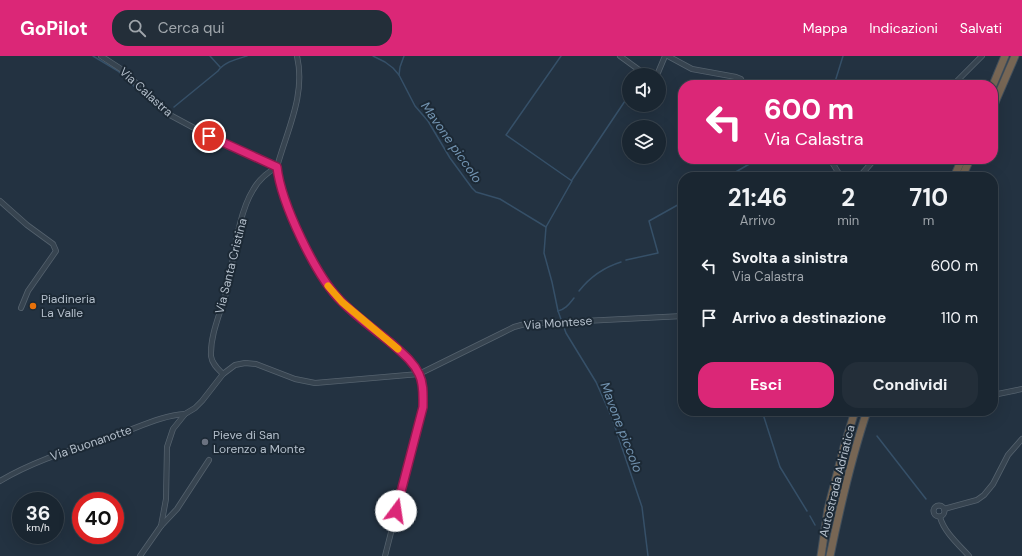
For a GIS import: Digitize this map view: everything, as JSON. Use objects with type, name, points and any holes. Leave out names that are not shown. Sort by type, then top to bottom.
[{"type":"highway","points":[[995,80],[1006,56]]},
{"type":"highway","points":[[998,95],[1015,56]]},
{"type":"highway","name":"Autostrada Adriatica","points":[[821,556],[828,509],[853,416]]},
{"type":"highway","name":"Autostrada Adriatica","points":[[830,556],[840,504],[857,440],[865,416]]},
{"type":"street","name":"Via Calastra","points":[[102,56],[120,69],[170,115],[222,143],[277,167]]},
{"type":"street","points":[[297,56],[300,74],[299,96],[277,167],[278,176],[292,218],[304,244],[330,288],[342,302],[415,366],[420,374],[424,391],[423,407],[385,556]]},
{"type":"street","points":[[620,56],[636,68]]},
{"type":"street","points":[[661,68],[667,56],[692,69],[736,77],[742,80]]},
{"type":"street","points":[[958,80],[982,56]]},
{"type":"street","points":[[863,172],[871,164]]},
{"type":"street","name":"Via Santa Cristina","points":[[223,374],[215,366],[211,358],[213,338],[228,286],[239,231],[246,205],[253,189],[265,176],[277,167]]},
{"type":"street","points":[[0,201],[27,225],[53,244],[56,251],[28,291],[22,308]]},
{"type":"street","name":"Via Montese","points":[[420,374],[514,327],[525,324],[678,316]]},
{"type":"street","points":[[161,526],[166,498],[168,442],[173,429],[185,414],[195,408],[202,401],[223,374],[235,365],[244,363],[256,364],[295,379],[315,383],[420,374]]},
{"type":"street","points":[[998,394],[1022,389]]},
{"type":"street","name":"Via Buonanotte","points":[[0,481],[28,466],[63,452],[152,422],[185,414]]},
{"type":"street","points":[[944,509],[969,503],[984,495],[993,484],[1008,455],[1022,439]]},
{"type":"street","points":[[140,556],[161,526],[177,509],[209,460]]},
{"type":"street","points":[[944,509],[939,505],[934,509],[934,514],[940,517],[942,523],[969,556]]},
{"type":"street","points":[[940,517],[943,515],[944,509]]},
{"type":"waterway","points":[[93,56],[118,71],[161,112]]},
{"type":"waterway","points":[[210,56],[220,67]]},
{"type":"waterway","points":[[174,107],[224,65],[247,56]]},
{"type":"waterway","name":"Mavone piccolo","points":[[373,56],[385,62],[399,75],[415,106],[428,121],[450,158],[476,192],[500,199],[546,227],[544,253],[558,311],[566,333],[596,382],[612,418],[642,507],[648,556]]},
{"type":"waterway","name":"Mavone piccolo","points":[[399,75],[404,56]]},
{"type":"waterway","name":"Mavone piccolo","points":[[546,227],[572,181],[506,135],[561,56]]},
{"type":"waterway","name":"Mavone piccolo","points":[[836,80],[843,56]]},
{"type":"waterway","name":"Mavone piccolo","points":[[572,180],[622,105]]},
{"type":"waterway","name":"Mavone piccolo","points":[[736,172],[749,164]]},
{"type":"waterway","name":"Mavone piccolo","points":[[626,260],[658,253],[649,221],[678,205]]},
{"type":"waterway","name":"Mavone piccolo","points":[[579,291],[598,273],[621,262]]},
{"type":"waterway","name":"Mavone piccolo","points":[[558,311],[565,308],[574,298]]},
{"type":"waterway","name":"Mavone piccolo","points":[[764,416],[780,467],[807,511]]},
{"type":"waterway","name":"Mavone piccolo","points":[[877,436],[926,499]]},
{"type":"waterway","name":"Mavone piccolo","points":[[810,516],[815,525]]},
{"type":"slow traffic","points":[[328,286],[342,302],[398,349]]},
{"type":"place","name":"Piadineria La Valle","points":[[33,306]]},
{"type":"place","name":"Pieve di San Lorenzo a Monte","points":[[205,442]]},
{"type":"route","points":[[209,136],[277,167],[278,176],[292,218],[304,244],[330,288],[342,302],[403,354],[415,366],[420,374],[424,391],[423,407],[396,511]]}]
